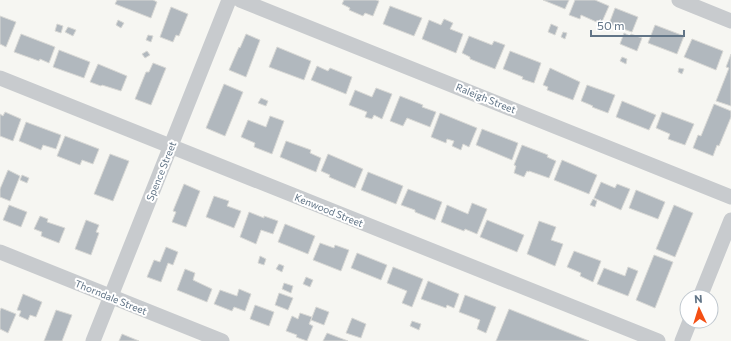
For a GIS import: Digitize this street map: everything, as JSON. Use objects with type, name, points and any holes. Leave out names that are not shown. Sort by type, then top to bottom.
[{"type":"street","name":"Spence Street","points":[[93,341],[229,0]]},
{"type":"street","name":"Raleigh Street","points":[[240,0],[731,197]]},
{"type":"street","points":[[679,0],[731,22]]},
{"type":"street","name":"Kenwood Street","points":[[0,78],[658,341]]},
{"type":"street","points":[[703,289],[731,220]]},
{"type":"street","name":"Thorndale Street","points":[[0,252],[222,341]]},
{"type":"street","points":[[682,341],[687,329]]},
{"type":"building","points":[[117,0],[153,0],[157,2],[151,18],[115,4]]},
{"type":"building","points":[[344,0],[379,1],[373,16],[365,13],[363,16],[349,10],[350,8],[342,4]]},
{"type":"building","points":[[543,0],[569,0],[565,9]]},
{"type":"building","points":[[575,0],[595,0],[609,6],[601,24],[581,15],[580,19],[569,15]]},
{"type":"building","points":[[390,6],[422,18],[414,36],[383,24]]},
{"type":"building","points":[[171,7],[188,14],[179,36],[176,35],[173,42],[160,37]]},
{"type":"building","points":[[615,8],[638,17],[632,32],[609,24]]},
{"type":"building","points":[[0,16],[16,22],[6,47],[0,44]]},
{"type":"building","points":[[444,19],[453,23],[450,29],[463,34],[456,53],[422,39],[429,20],[441,25]]},
{"type":"building","points":[[118,20],[124,23],[121,28],[116,25]]},
{"type":"building","points":[[57,24],[63,26],[61,33],[55,31]]},
{"type":"building","points":[[551,24],[558,27],[555,35],[548,32]]},
{"type":"building","points":[[655,25],[684,36],[677,54],[648,43]]},
{"type":"building","points":[[68,27],[76,30],[73,36],[65,32]]},
{"type":"building","points":[[563,32],[567,33],[565,39],[561,37]]},
{"type":"building","points":[[624,33],[630,36],[631,34],[642,38],[637,51],[620,44]]},
{"type":"building","points":[[21,34],[55,47],[49,63],[14,52]]},
{"type":"building","points":[[246,34],[260,40],[246,77],[229,70]]},
{"type":"building","points":[[148,35],[153,36],[151,42],[146,40]]},
{"type":"building","points":[[469,36],[492,45],[494,41],[505,45],[495,69],[470,59],[470,57],[462,53]]},
{"type":"building","points":[[692,39],[723,51],[716,70],[684,57]]},
{"type":"building","points":[[277,47],[311,61],[304,80],[269,67]]},
{"type":"building","points":[[59,50],[90,62],[84,78],[53,67]]},
{"type":"building","points":[[147,51],[150,55],[145,58],[142,54]]},
{"type":"building","points":[[510,51],[541,63],[534,83],[522,79],[523,77],[503,69]]},
{"type":"building","points":[[731,54],[731,106],[716,101],[729,68],[726,67]]},
{"type":"building","points":[[622,57],[627,59],[626,64],[620,61]]},
{"type":"building","points":[[153,63],[166,68],[151,105],[135,99],[146,72],[149,72]]},
{"type":"building","points":[[98,64],[127,76],[121,91],[90,82]]},
{"type":"building","points":[[317,66],[328,71],[330,68],[352,77],[346,94],[311,80]]},
{"type":"building","points":[[550,68],[580,82],[573,100],[547,90],[548,87],[543,85]]},
{"type":"building","points":[[679,68],[684,69],[682,74],[678,72]]},
{"type":"building","points":[[224,84],[243,92],[225,136],[206,128]]},
{"type":"building","points":[[587,85],[615,95],[608,113],[581,101]]},
{"type":"building","points":[[376,88],[392,94],[382,119],[374,115],[372,119],[365,117],[367,112],[349,105],[355,90],[372,97]]},
{"type":"building","points":[[400,96],[436,112],[430,127],[407,118],[403,126],[390,121]]},
{"type":"building","points":[[261,98],[268,101],[266,106],[258,103]]},
{"type":"building","points":[[622,101],[656,115],[649,130],[616,117]]},
{"type":"building","points":[[714,104],[731,111],[731,117],[719,146],[717,145],[713,156],[693,148],[698,135],[701,136]]},
{"type":"building","points":[[5,112],[21,119],[13,141],[0,136],[0,114],[3,116]]},
{"type":"building","points":[[662,112],[694,124],[685,145],[668,139],[670,134],[656,128]]},
{"type":"building","points":[[440,113],[477,128],[469,147],[463,144],[461,150],[452,146],[454,141],[447,139],[446,143],[431,137]]},
{"type":"building","points":[[270,116],[284,121],[272,154],[254,147],[255,143],[241,137],[248,120],[266,127]]},
{"type":"building","points":[[26,122],[61,135],[56,149],[43,145],[41,150],[19,141]]},
{"type":"building","points":[[482,129],[518,143],[512,160],[476,145]]},
{"type":"building","points":[[65,136],[99,149],[93,164],[82,160],[80,165],[57,156]]},
{"type":"building","points":[[286,141],[311,150],[310,153],[321,158],[316,172],[280,157]]},
{"type":"building","points":[[522,145],[548,155],[547,157],[556,161],[549,178],[529,171],[527,171],[524,177],[514,173],[516,166],[514,165]]},
{"type":"building","points":[[110,154],[129,161],[113,201],[94,194]]},
{"type":"building","points":[[328,154],[363,169],[355,188],[329,177],[330,175],[321,171]]},
{"type":"building","points":[[562,160],[597,175],[589,194],[554,180]]},
{"type":"building","points":[[8,170],[20,176],[10,201],[0,197],[0,189]]},
{"type":"building","points":[[368,172],[403,186],[396,204],[361,190]]},
{"type":"building","points":[[22,175],[29,178],[27,183],[20,180]]},
{"type":"building","points":[[601,182],[615,188],[617,184],[630,189],[621,210],[594,198]]},
{"type":"building","points":[[184,184],[200,191],[186,227],[172,222],[176,212],[173,211]]},
{"type":"building","points":[[408,189],[442,202],[435,220],[401,205]]},
{"type":"building","points":[[636,190],[665,202],[658,219],[629,208]]},
{"type":"building","points":[[214,196],[229,201],[227,206],[241,211],[234,228],[206,217]]},
{"type":"building","points":[[593,199],[597,201],[595,207],[590,205]]},
{"type":"building","points":[[472,203],[487,209],[477,234],[465,229],[464,231],[441,222],[447,205],[468,214]]},
{"type":"building","points":[[9,205],[27,212],[21,227],[3,220]]},
{"type":"building","points":[[674,205],[693,213],[675,257],[656,249]]},
{"type":"building","points":[[249,212],[264,218],[264,216],[278,221],[273,234],[261,230],[256,244],[240,237]]},
{"type":"building","points":[[40,216],[48,219],[47,222],[65,228],[59,243],[41,236],[42,232],[34,229]]},
{"type":"building","points":[[86,220],[99,225],[96,232],[99,233],[91,255],[75,249]]},
{"type":"building","points":[[487,220],[524,235],[517,252],[480,237]]},
{"type":"building","points":[[539,221],[556,227],[551,240],[563,244],[555,266],[527,254]]},
{"type":"building","points":[[285,224],[315,236],[308,254],[278,242]]},
{"type":"building","points":[[320,243],[334,248],[335,245],[349,250],[341,271],[313,260]]},
{"type":"building","points":[[166,247],[178,252],[173,265],[168,263],[161,282],[147,277],[154,260],[160,262]]},
{"type":"building","points":[[574,251],[601,261],[593,282],[580,276],[581,273],[567,267]]},
{"type":"building","points":[[357,253],[387,265],[381,280],[351,268]]},
{"type":"building","points":[[654,255],[673,262],[655,308],[636,300]]},
{"type":"building","points":[[260,256],[266,259],[264,265],[258,263]]},
{"type":"building","points":[[279,264],[284,266],[282,272],[276,269]]},
{"type":"building","points":[[393,267],[423,279],[412,307],[402,303],[407,291],[387,283]]},
{"type":"building","points":[[628,267],[638,271],[628,296],[597,284],[604,268],[625,276]]},
{"type":"building","points":[[185,269],[195,273],[193,280],[212,289],[207,302],[177,290]]},
{"type":"building","points":[[306,277],[313,280],[310,287],[303,284]]},
{"type":"building","points":[[428,281],[459,294],[454,308],[447,305],[446,308],[421,299]]},
{"type":"building","points":[[284,283],[293,286],[291,293],[282,289]]},
{"type":"building","points":[[239,289],[251,294],[245,311],[234,307],[232,311],[214,304],[220,290],[237,296]]},
{"type":"building","points":[[279,293],[293,298],[288,310],[275,305]]},
{"type":"building","points":[[23,294],[42,302],[36,317],[30,315],[28,320],[19,316],[21,311],[17,310]]},
{"type":"building","points":[[465,295],[496,307],[486,333],[477,329],[480,320],[459,312]]},
{"type":"building","points":[[255,305],[274,312],[269,326],[250,319]]},
{"type":"building","points":[[316,307],[329,312],[324,325],[311,320]]},
{"type":"building","points":[[1,308],[16,314],[8,333],[0,329]]},
{"type":"building","points":[[509,309],[589,341],[496,341]]},
{"type":"building","points":[[56,310],[72,315],[62,341],[44,341]]},
{"type":"building","points":[[300,313],[312,317],[309,324],[313,326],[307,341],[286,331],[292,316],[298,319]]},
{"type":"building","points":[[352,318],[366,324],[361,338],[346,333]]},
{"type":"building","points":[[412,321],[421,324],[419,330],[410,326]]},
{"type":"building","points":[[327,333],[348,341],[323,341]]},
{"type":"building","points":[[122,334],[139,341],[119,341]]}]
